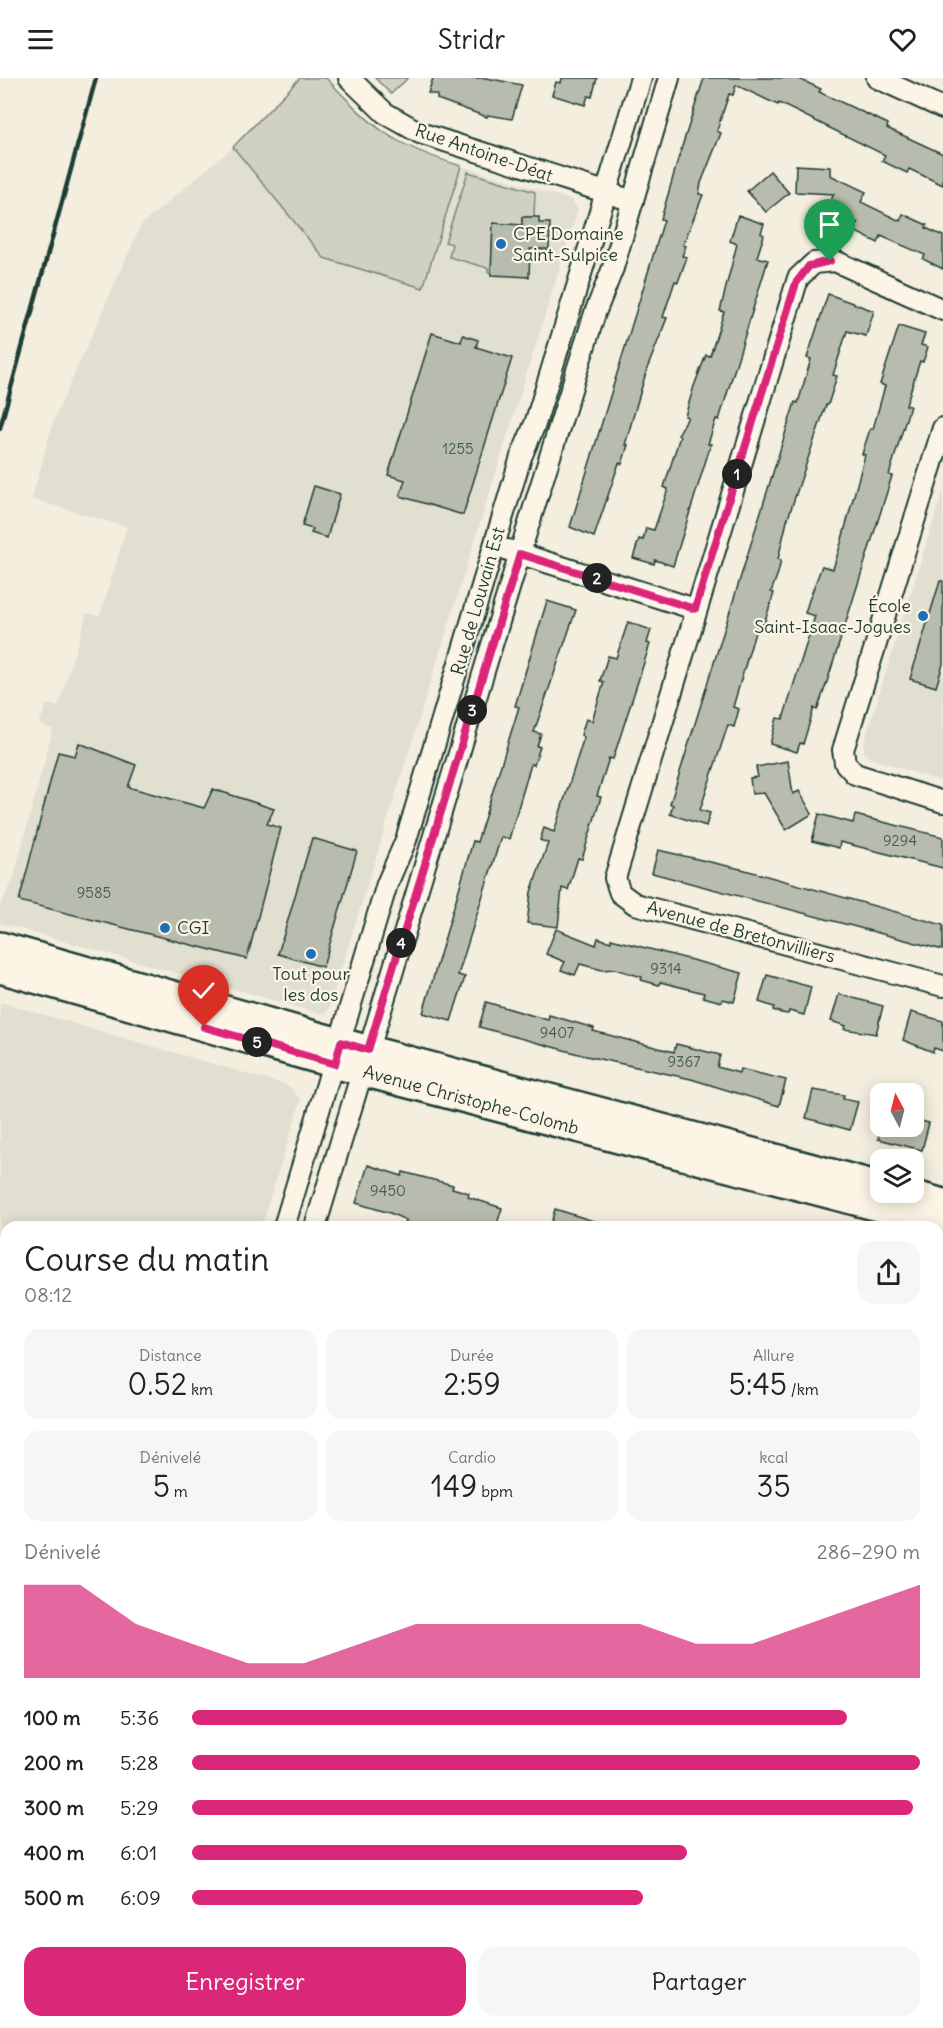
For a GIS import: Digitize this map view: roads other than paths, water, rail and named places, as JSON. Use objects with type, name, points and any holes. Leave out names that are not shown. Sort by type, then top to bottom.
[{"type":"main road","name":"Avenue Christophe-Colomb","points":[[0,946],[338,1053],[932,1221]]},
{"type":"main road","name":"Avenue Christophe-Colomb","points":[[0,969],[338,1053]]},
{"type":"main road","name":"Avenue Christophe-Colomb","points":[[366,1061],[870,1184]]},
{"type":"main road","points":[[924,1198],[943,1203]]},
{"type":"street","name":"Rue Antoine-Déat","points":[[349,78],[385,113],[420,133],[633,201]]},
{"type":"street","name":"Rue de Louvain Est","points":[[286,1221],[387,884],[413,818],[494,545],[521,458],[535,424],[641,78]]},
{"type":"street","name":"Rue de Louvain Est","points":[[317,1221],[520,554],[595,313],[613,268],[669,78]]},
{"type":"street","points":[[877,78],[943,108]]},
{"type":"street","name":"Avenue de Bretonvilliers","points":[[943,310],[835,261],[814,263],[801,273],[695,609],[616,868],[615,878],[620,893],[635,904],[943,986]]},
{"type":"street","points":[[943,428],[843,750],[845,764],[855,774],[943,802]]},
{"type":"street","points":[[494,545],[695,609]]},
{"type":"railway","points":[[0,428],[96,78]]},
{"type":"place","name":"CPE Domaine Saint-Sulpice","points":[[501,244]]},
{"type":"place","name":"École Saint-Isaac-Jogues","points":[[923,616]]},
{"type":"place","name":"CGI","points":[[165,928]]},
{"type":"place","name":"Tout pour les dos","points":[[311,954]]}]
